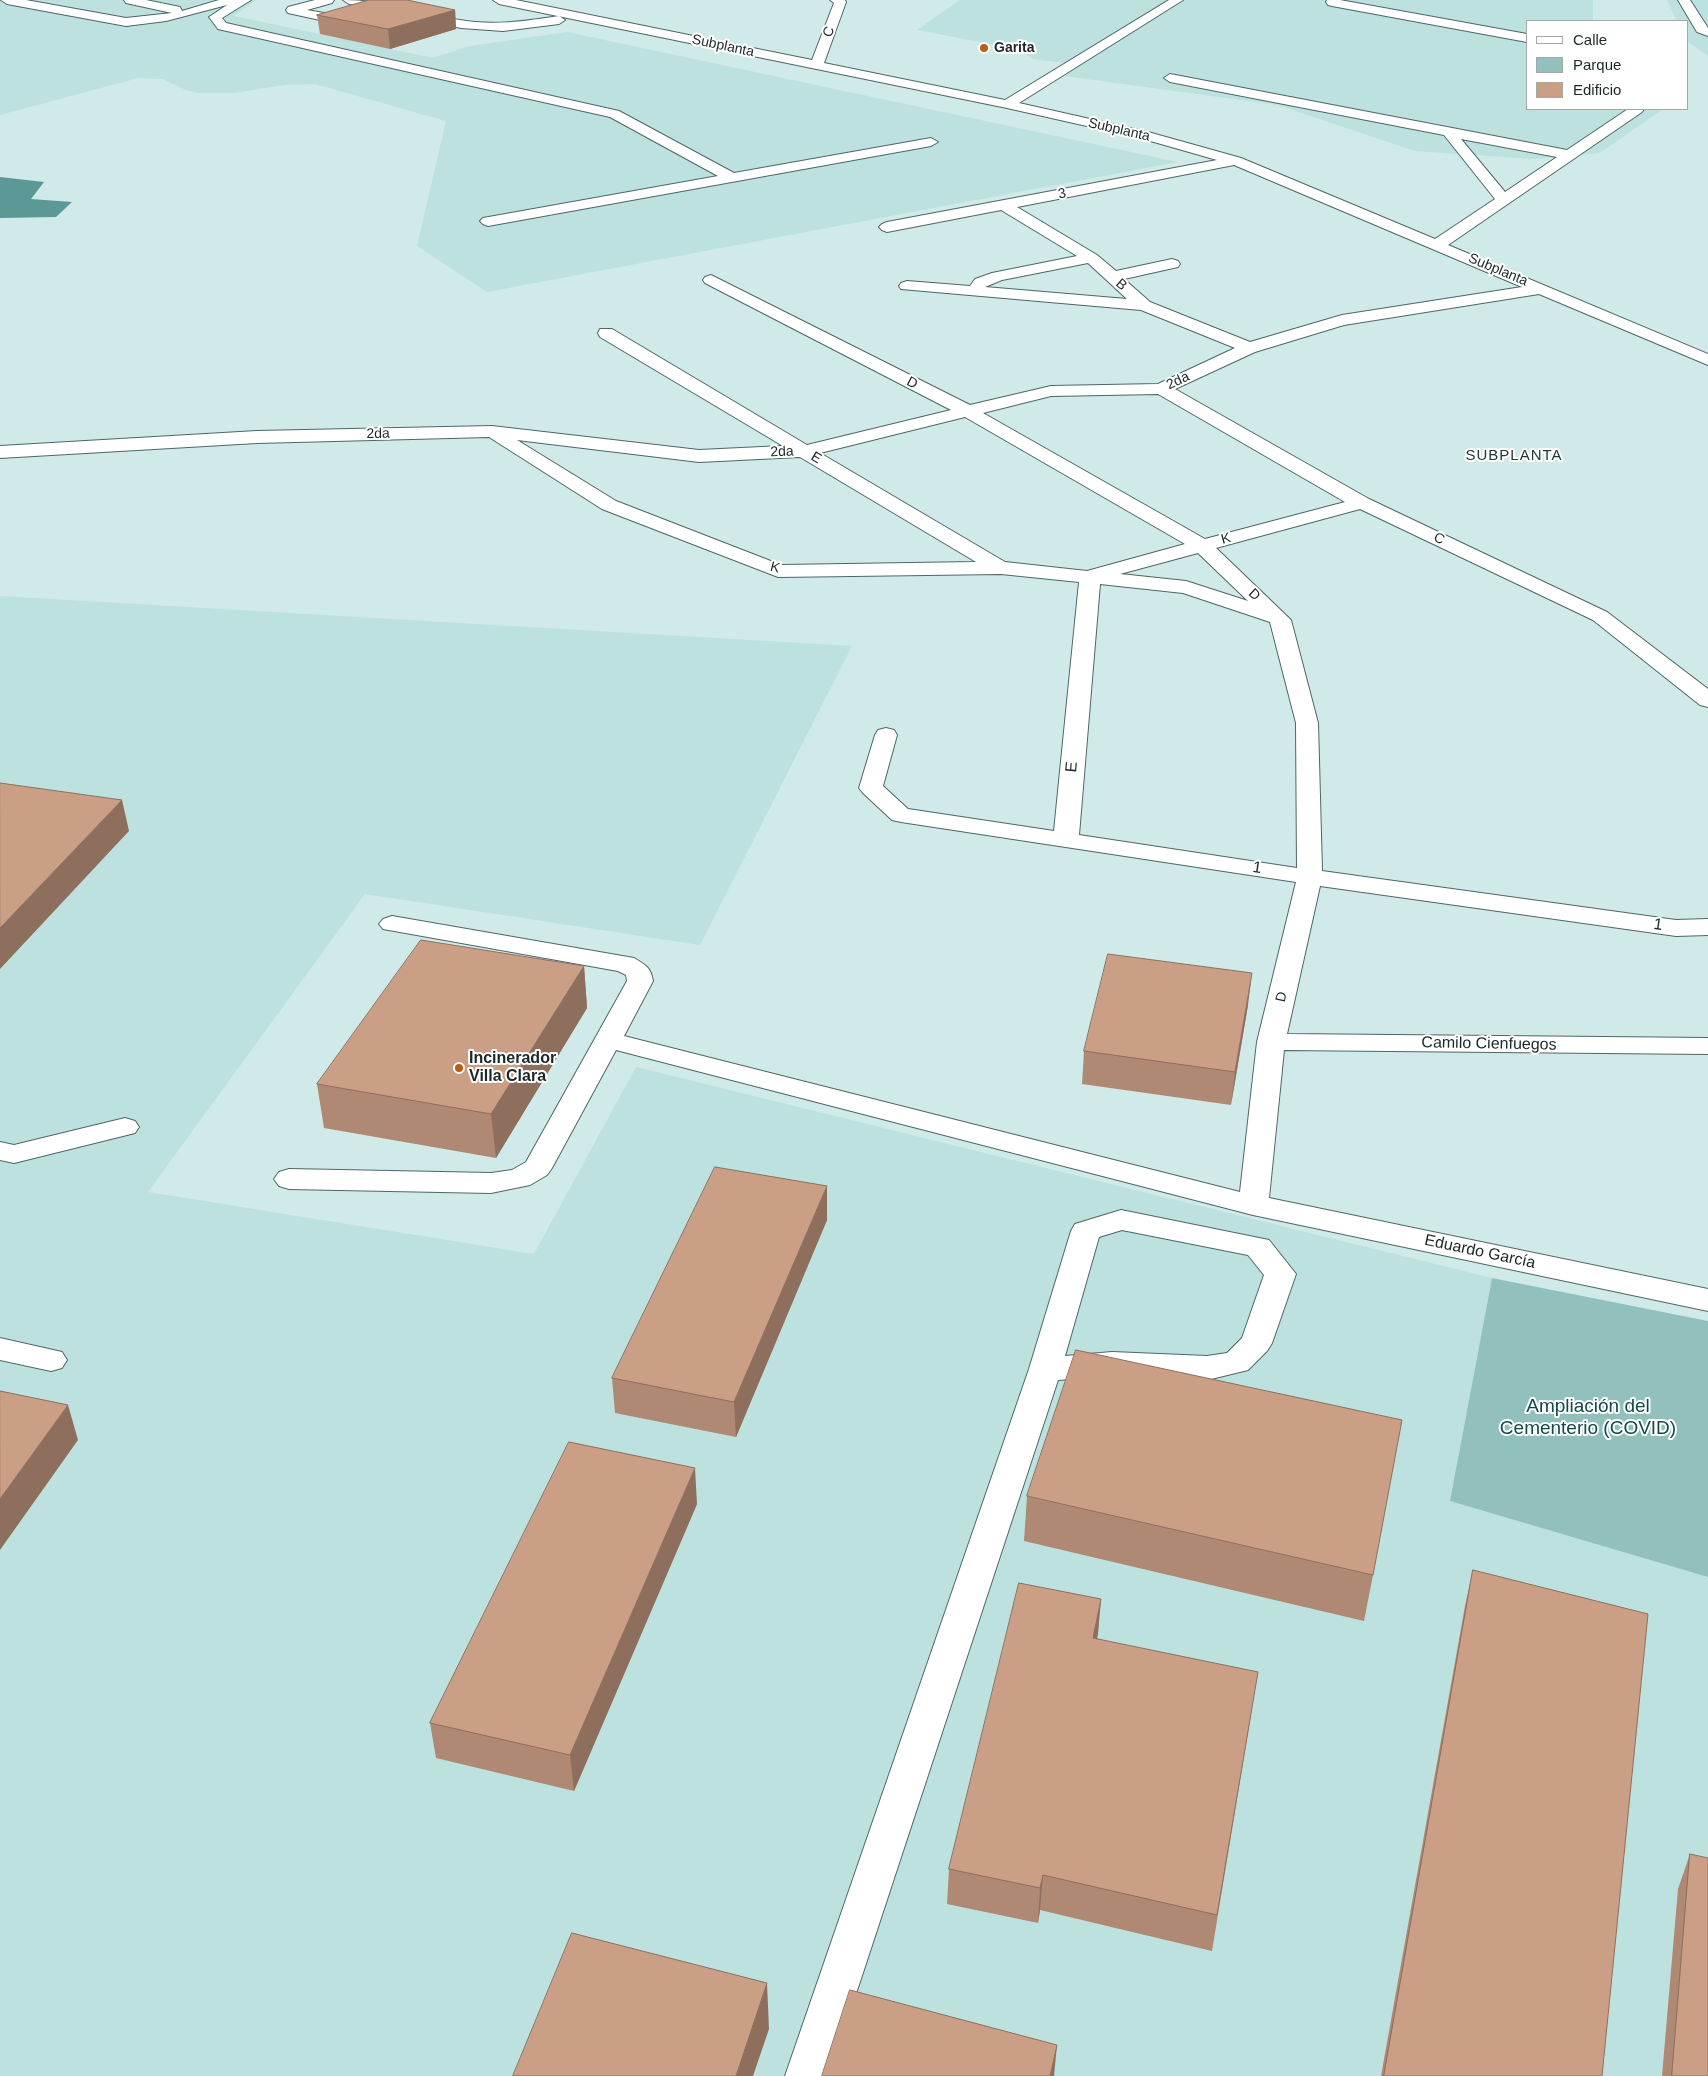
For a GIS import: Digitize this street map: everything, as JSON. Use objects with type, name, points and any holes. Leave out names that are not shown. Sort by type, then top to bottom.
[{"type":"street","points":[[7,0],[126,22],[141,22],[187,13],[232,0]]},
{"type":"street","points":[[130,0],[187,13]]},
{"type":"street","points":[[245,0],[215,17],[222,26],[614,114],[731,178]]},
{"type":"street","points":[[320,16],[292,10],[328,0]]},
{"type":"street","points":[[350,0],[462,24],[503,27],[580,17]]},
{"type":"street","name":"C","points":[[817,65],[840,2],[836,0]]},
{"type":"street","points":[[1007,104],[1177,0]]},
{"type":"street","points":[[1684,0],[1701,29],[1708,32]]},
{"type":"street","name":"Subplanta","points":[[505,1],[1007,104],[1143,134],[1236,160],[1542,288],[1708,360]]},
{"type":"street","points":[[1332,2],[1526,38]]},
{"type":"street","points":[[1170,78],[1568,156]]},
{"type":"street","points":[[1437,245],[1636,110]]},
{"type":"street","points":[[1449,132],[1503,200]]},
{"type":"street","points":[[488,221],[931,142]]},
{"type":"street","name":"3","points":[[887,227],[1236,160]]},
{"type":"street","name":"B","points":[[1003,205],[1091,258],[1144,305],[1249,348]]},
{"type":"street","points":[[974,292],[981,282],[998,276],[1091,258]]},
{"type":"street","points":[[1112,277],[1172,264]]},
{"type":"street","name":"D","points":[[711,280],[967,411],[1202,546],[1280,620],[1307,723],[1310,877],[1271,1042],[1253,1205]]},
{"type":"street","points":[[907,286],[1144,305]]},
{"type":"street","name":"2da","points":[[0,452],[257,436],[492,431],[699,456],[805,451],[1051,391],[1161,389],[1249,348],[1342,320],[1542,288]]},
{"type":"street","name":"E","points":[[606,333],[1001,568]]},
{"type":"street","name":"C","points":[[1161,389],[1362,503],[1600,616],[1708,700]]},
{"type":"street","name":"K","points":[[492,431],[609,505],[778,571],[1001,568],[1090,576],[1186,587],[1280,620]]},
{"type":"street","name":"K","points":[[1090,576],[1362,503]]},
{"type":"street","name":"E","points":[[1066,838],[1090,576]]},
{"type":"street","name":"1","points":[[886,736],[871,788],[901,815],[1066,838],[1310,877],[1676,928],[1708,927]]},
{"type":"street","points":[[289,1179],[491,1183],[520,1178],[537,1168],[640,981],[638,971],[625,964],[392,924]]},
{"type":"street","points":[[412,954],[428,930]]},
{"type":"street","name":"Eduardo García","points":[[608,1040],[1253,1205],[1708,1300]]},
{"type":"street","name":"Camilo Cienfuegos","points":[[1271,1042],[1708,1046]]},
{"type":"street","points":[[5,1158],[125,1127]]},
{"type":"street","points":[[806,2076],[1045,1369],[1086,1231],[1120,1220],[1258,1247],[1280,1274],[1256,1343],[1237,1362],[1207,1368],[1112,1364],[1045,1369]]},
{"type":"street","points":[[0,1349],[51,1360]]},
{"type":"shaded area","points":[[0,0],[256,0],[234,16],[433,58],[470,46],[567,32],[1178,162],[487,292],[417,246],[446,121],[315,84],[284,85],[235,93],[199,93],[186,90],[163,79],[138,78],[0,115]]},
{"type":"shaded area","points":[[960,0],[1593,0],[1593,20],[1526,20],[1526,110],[1662,110],[1600,153],[1534,159],[1414,151],[1278,105],[1064,76],[1081,65],[1032,59],[1022,50],[917,30]]},
{"type":"shaded area","points":[[1667,0],[1708,0],[1708,56],[1688,42],[1688,20],[1677,20]]},
{"type":"shaded area","points":[[0,177],[44,182],[31,199],[72,202],[56,217],[0,218]]},
{"type":"shaded area","points":[[0,596],[852,646],[700,945],[365,894],[148,1192],[534,1254],[636,1067],[1492,1278],[1450,1501],[1708,1577],[1708,2076],[0,2076]]},
{"type":"green space","name":"Ampliación del Cementerio (COVID)","points":[[1492,1278],[1708,1321],[1708,1577],[1450,1501]]},
{"type":"building","points":[[369,0],[407,0],[455,10],[388,29],[317,15]]},
{"type":"building","points":[[0,783],[122,800],[0,928]]},
{"type":"building","name":"Incinerador Villa Clara","points":[[421,940],[584,966],[491,1114],[317,1084]]},
{"type":"building","points":[[1108,954],[1252,973],[1235,1072],[1084,1051]]},
{"type":"building","points":[[715,1167],[827,1186],[734,1402],[612,1378]]},
{"type":"building","points":[[1076,1350],[1402,1420],[1373,1575],[1027,1496]]},
{"type":"building","points":[[0,1391],[68,1405],[0,1499]]},
{"type":"building","points":[[569,1442],[695,1468],[570,1755],[430,1723]]},
{"type":"building","points":[[1473,1570],[1648,1614],[1602,2076],[1384,2076]]},
{"type":"building","points":[[1019,1583],[1101,1599],[1093,1638],[1258,1672],[1217,1915],[1043,1875],[1040,1888],[949,1869]]},
{"type":"building","points":[[1690,1854],[1708,1858],[1708,2076],[1672,2076]]},
{"type":"building","points":[[572,1933],[767,1983],[736,2076],[513,2076]]},
{"type":"building","points":[[850,1990],[1057,2045],[1050,2076],[822,2076]]},
{"type":"place","name":"Garita","points":[[984,48]]},
{"type":"place","name":"Incinerador Villa Clara","points":[[459,1068]]},
{"type":"district","name":"SUBPLANTA","points":[[1514,456]]}]
